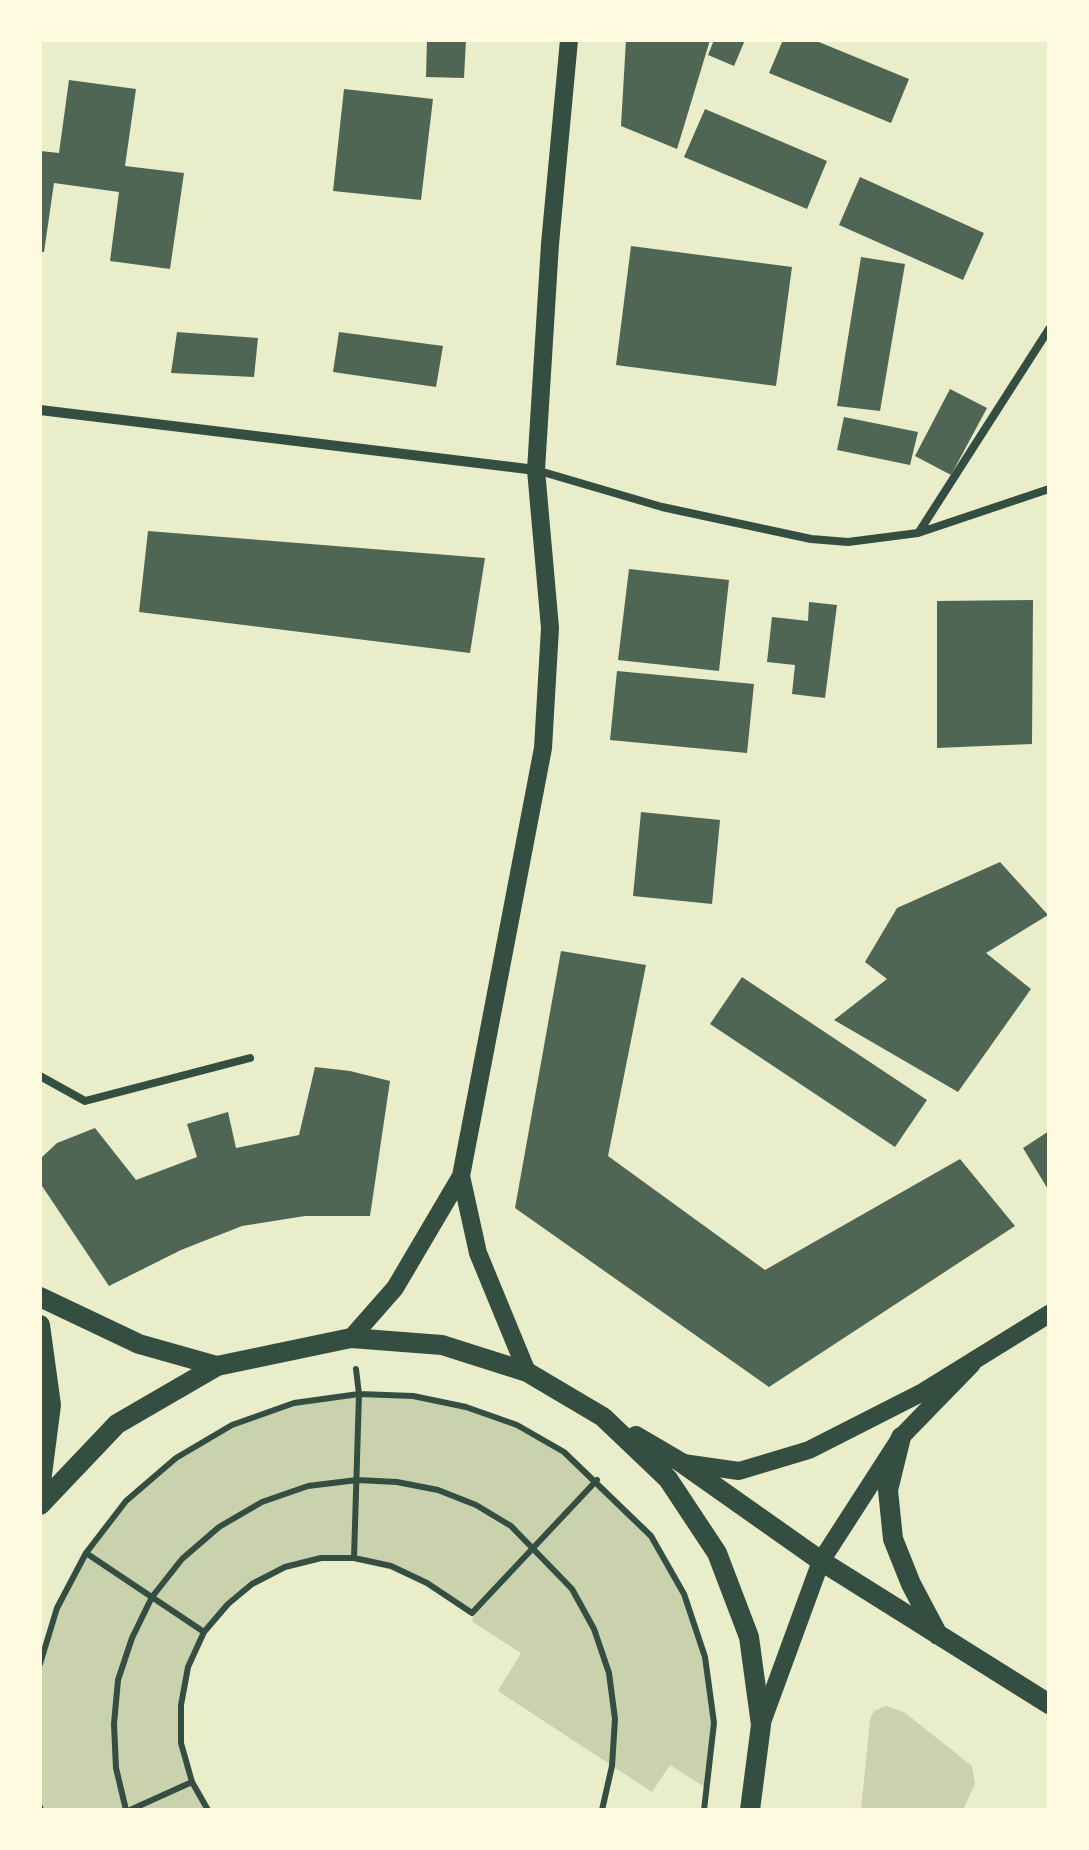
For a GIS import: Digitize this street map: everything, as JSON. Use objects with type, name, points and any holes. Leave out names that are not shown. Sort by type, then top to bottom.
[{"type":"main road","points":[[40,1297],[138,1344],[216,1366]]},
{"type":"main road","points":[[40,1324],[52,1405],[40,1490]]},
{"type":"main road","points":[[40,1505],[117,1424],[216,1366],[352,1338],[442,1345],[527,1372],[682,1463],[821,1561],[1049,1704]]},
{"type":"main road","points":[[603,1417],[668,1479],[717,1553],[749,1636],[761,1725],[750,1810]]},
{"type":"main road","points":[[901,1437],[888,1490],[894,1539],[939,1636]]},
{"type":"street","points":[[352,1338],[395,1288],[461,1176],[542,748],[550,628],[536,470],[550,244],[570,40]]},
{"type":"street","points":[[40,410],[536,470]]},
{"type":"street","points":[[461,1176],[478,1253],[527,1372]]},
{"type":"street","points":[[682,1463],[738,1471],[809,1450],[923,1392],[1049,1314]]},
{"type":"street","points":[[761,1725],[821,1561],[901,1437],[972,1364]]},
{"type":"lane","points":[[918,533],[1049,329]]},
{"type":"lane","points":[[536,470],[662,507],[811,539],[848,542],[918,533],[1049,490]]},
{"type":"lane","points":[[40,1076],[86,1101],[250,1058]]},
{"type":"path","points":[[352,1338],[359,1394],[354,1558]]},
{"type":"path","points":[[40,1664],[57,1608],[86,1553],[126,1501],[176,1458],[232,1425],[294,1403],[359,1394],[413,1396],[466,1407],[517,1426],[564,1452],[651,1536],[684,1594],[705,1656],[714,1723],[704,1810]]},
{"type":"path","points":[[192,1782],[128,1810],[116,1768],[118,1680],[132,1638],[152,1598],[182,1559],[219,1527],[262,1502],[308,1486],[356,1480],[398,1482],[438,1490],[476,1505],[511,1526],[572,1589],[594,1629],[609,1673],[614,1719],[612,1766],[602,1810]]},
{"type":"path","points":[[208,1810],[192,1782],[182,1743],[180,1705],[188,1666],[204,1632],[228,1604],[252,1584],[284,1567],[321,1558],[354,1558],[392,1566],[428,1583],[472,1612],[597,1480]]},
{"type":"path","points":[[86,1553],[204,1632]]},
{"type":"green space","points":[[359,1394],[413,1396],[467,1407],[517,1425],[564,1452],[651,1536],[684,1594],[705,1657],[714,1723],[709,1790],[670,1765],[652,1792],[498,1691],[521,1653],[473,1622],[472,1612],[391,1566],[354,1558],[321,1558],[285,1567],[251,1584],[204,1632],[188,1667],[181,1705],[181,1743],[192,1782],[208,1810],[41,1810],[40,1664],[57,1608],[86,1553],[126,1501],[176,1458],[232,1425],[294,1403]]},
{"type":"green space","points":[[886,1706],[904,1712],[972,1766],[975,1784],[963,1810],[861,1810],[870,1720],[874,1711]]},
{"type":"building","points":[[427,40],[466,40],[464,78],[426,77]]},
{"type":"building","points":[[626,40],[710,40],[677,149],[621,126]]},
{"type":"building","points":[[714,40],[745,40],[734,66],[708,55]]},
{"type":"building","points":[[783,40],[814,40],[909,79],[891,123],[769,73]]},
{"type":"building","points":[[69,80],[136,89],[125,166],[184,173],[170,269],[110,261],[119,192],[54,183],[44,252],[40,252],[40,151],[59,153]]},
{"type":"building","points":[[344,89],[433,99],[421,200],[333,191]]},
{"type":"building","points":[[705,109],[827,161],[807,209],[684,157]]},
{"type":"building","points":[[860,177],[984,233],[963,280],[839,225]]},
{"type":"building","points":[[631,246],[792,267],[776,386],[616,365]]},
{"type":"building","points":[[861,257],[905,264],[880,411],[837,406]]},
{"type":"building","points":[[177,332],[258,338],[254,377],[171,373]]},
{"type":"building","points":[[339,332],[443,346],[436,387],[333,372]]},
{"type":"building","points":[[950,389],[987,408],[951,475],[915,456]]},
{"type":"building","points":[[844,417],[918,432],[910,465],[837,450]]},
{"type":"building","points":[[148,531],[485,558],[470,653],[139,612]]},
{"type":"building","points":[[629,569],[729,580],[719,671],[618,660]]},
{"type":"building","points":[[1033,600],[1032,744],[937,748],[937,601]]},
{"type":"building","points":[[809,602],[837,605],[825,698],[792,694],[795,665],[767,662],[772,617],[808,621]]},
{"type":"building","points":[[617,671],[754,684],[747,753],[610,740]]},
{"type":"building","points":[[641,812],[720,820],[712,904],[633,896]]},
{"type":"building","points":[[1000,862],[1048,915],[986,953],[1031,989],[958,1092],[834,1020],[887,979],[865,962],[897,908]]},
{"type":"building","points":[[561,951],[646,965],[608,1156],[765,1270],[960,1159],[1015,1226],[769,1387],[515,1208]]},
{"type":"building","points":[[742,977],[927,1100],[895,1147],[710,1024]]},
{"type":"building","points":[[315,1067],[390,1081],[370,1216],[305,1216],[242,1226],[181,1250],[109,1286],[40,1183],[40,1159],[57,1143],[95,1128],[136,1180],[197,1157],[187,1124],[228,1112],[236,1148],[299,1135]]},
{"type":"building","points":[[1049,1131],[1049,1191],[1023,1148]]}]
